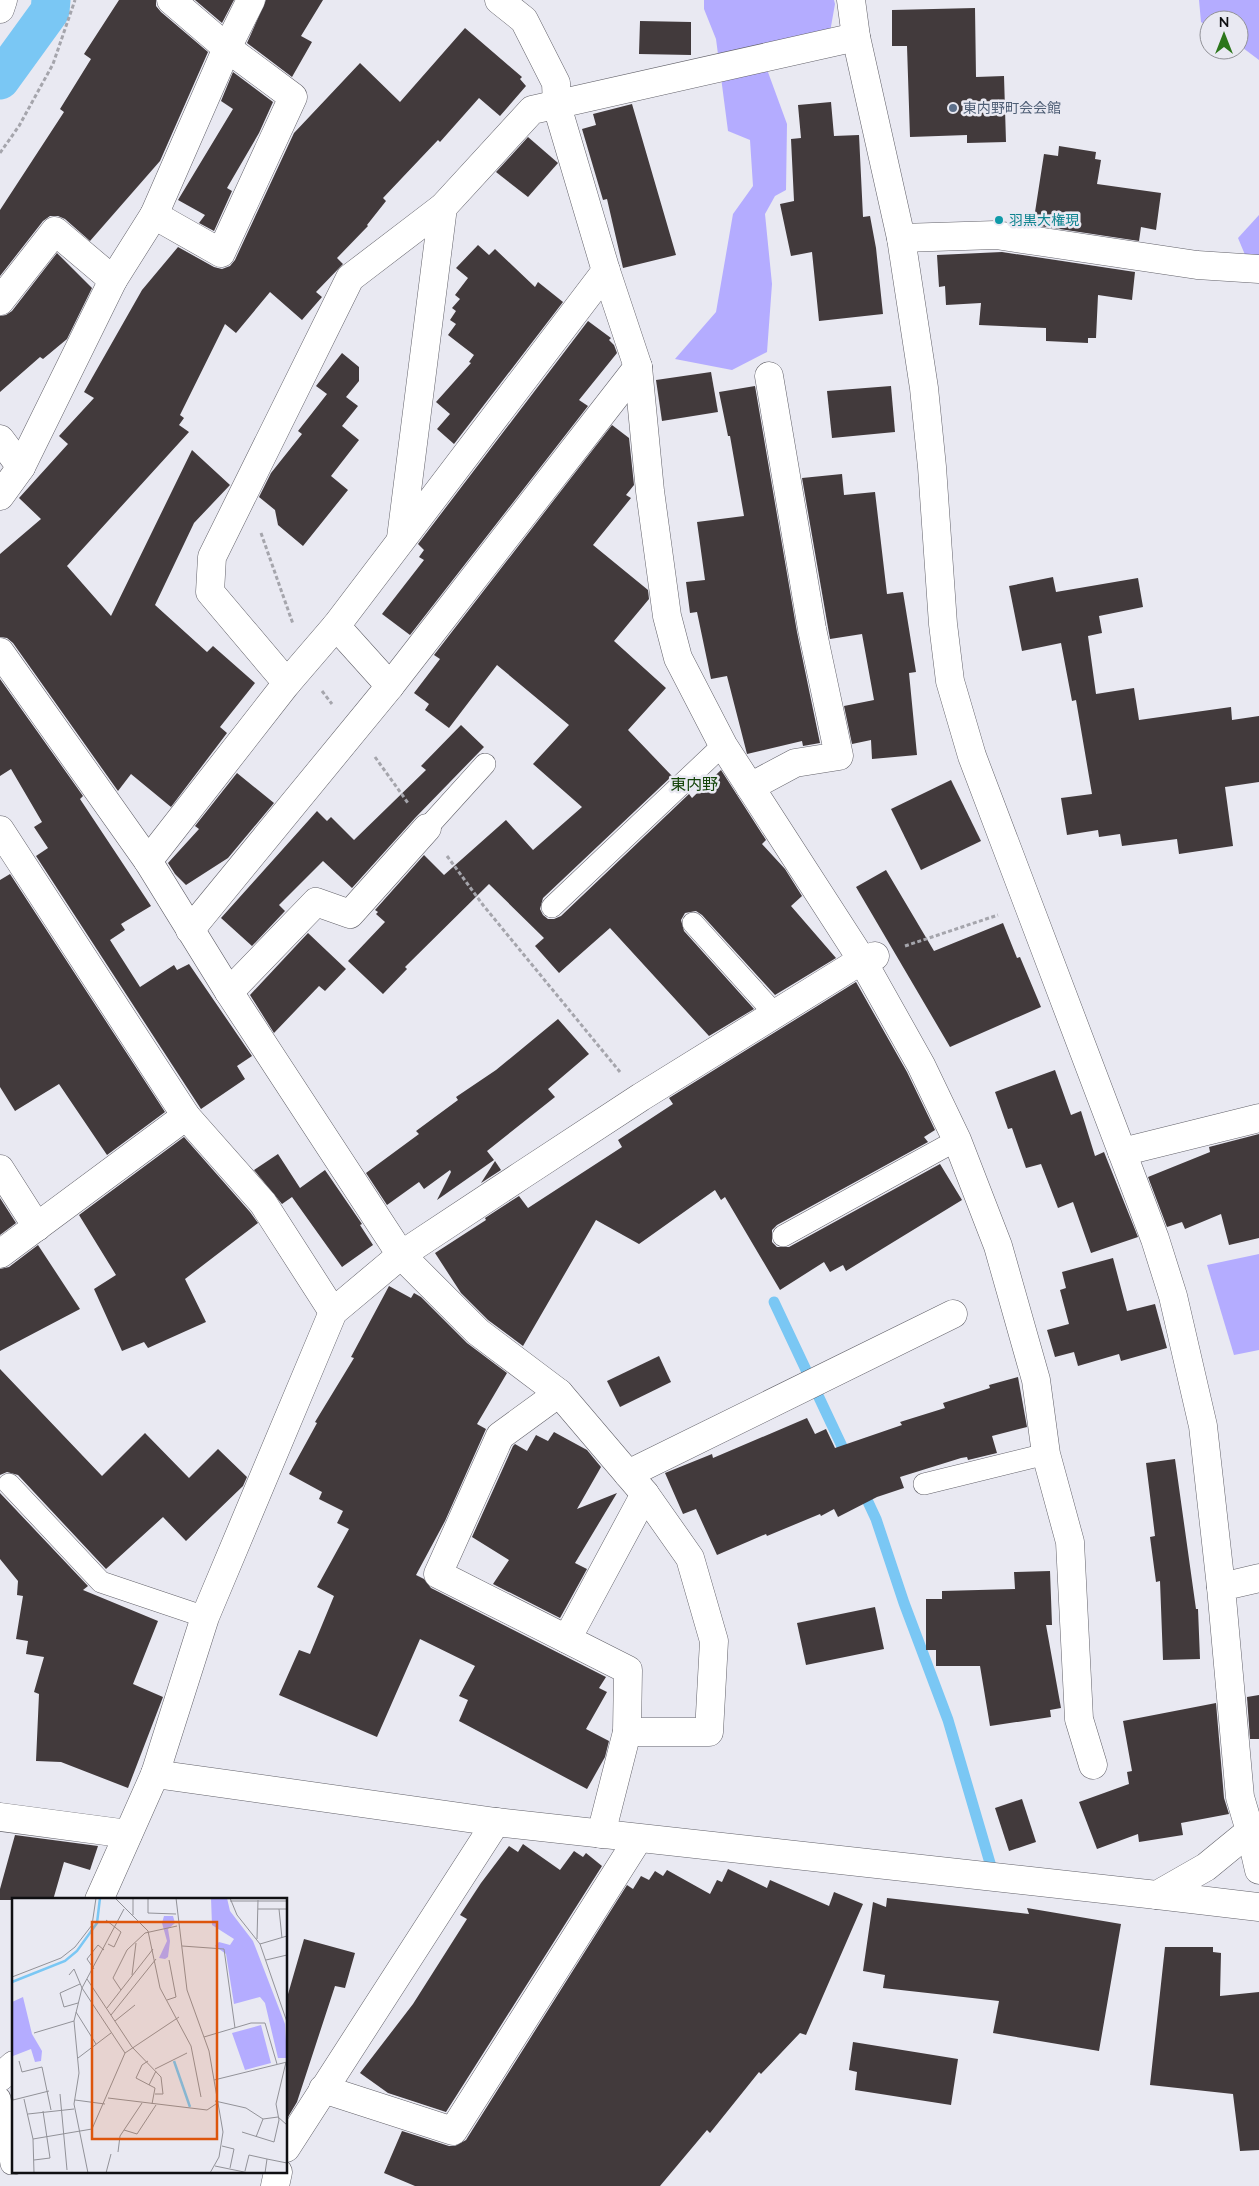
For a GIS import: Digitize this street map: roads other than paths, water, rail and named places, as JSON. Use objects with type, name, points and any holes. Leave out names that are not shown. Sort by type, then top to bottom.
[{"type":"street","points":[[0,9],[3,0]]},
{"type":"street","points":[[154,215],[221,253],[293,97],[227,48],[171,0]]},
{"type":"street","points":[[0,496],[21,467],[113,280],[154,215],[227,48],[251,0]]},
{"type":"street","points":[[499,0],[524,20],[556,83],[557,106],[606,271],[638,367],[650,492],[667,616],[678,658],[723,745],[869,958],[958,1140],[998,1246],[1036,1380],[1046,1454],[1070,1542],[1079,1719],[1093,1765]]},
{"type":"street","points":[[851,0],[856,37],[901,238],[924,388],[932,467],[943,624],[950,681],[972,756],[1155,1238],[1173,1296],[1203,1426],[1221,1587],[1249,1796],[1250,1831],[1259,1870]]},
{"type":"street","points":[[287,683],[210,592],[212,557],[350,278],[444,207],[532,110],[557,106],[856,37]]},
{"type":"street","points":[[401,540],[444,207]]},
{"type":"street","points":[[0,301],[55,231],[113,280]]},
{"type":"street","points":[[901,238],[996,235],[1197,265],[1259,269]]},
{"type":"street","points":[[148,861],[287,683],[336,626],[606,271]]},
{"type":"street","points":[[190,930],[390,686],[638,367]]},
{"type":"street","points":[[750,787],[795,763],[839,756],[812,629],[769,376]]},
{"type":"street","points":[[0,439],[21,467]]},
{"type":"street","points":[[336,626],[390,686]]},
{"type":"street","points":[[0,652],[148,861],[229,992],[401,1255],[478,1332],[559,1394],[636,1484],[690,1558],[714,1641],[709,1732],[627,1732]]},
{"type":"street","points":[[229,992],[316,902],[350,914],[428,828]]},
{"type":"street","points":[[0,830],[186,1116],[263,1203],[333,1312]]},
{"type":"street","points":[[100,1898],[155,1774],[205,1617],[333,1312],[401,1255],[633,1102],[869,958]]},
{"type":"street","points":[[0,1254],[186,1116]]},
{"type":"street","points":[[1122,1152],[1259,1118]]},
{"type":"street","points":[[0,1169],[37,1227]]},
{"type":"street","points":[[567,1639],[636,1484],[953,1314]]},
{"type":"street","points":[[559,1394],[500,1436],[438,1574],[628,1670],[627,1732],[601,1834]]},
{"type":"street","points":[[1221,1587],[1259,1578]]},
{"type":"street","points":[[155,1774],[496,1822],[638,1839],[1259,1906]]},
{"type":"street","points":[[0,1817],[128,1834]]},
{"type":"street","points":[[288,2145],[496,1822]]},
{"type":"street","points":[[1157,1895],[1206,1867],[1250,1831]]},
{"type":"street","points":[[323,2089],[453,2131],[638,1839]]},
{"type":"street","points":[[0,2077],[12,2067]]},
{"type":"lane","points":[[552,907],[723,745]]},
{"type":"lane","points":[[428,828],[485,764]]},
{"type":"lane","points":[[693,923],[775,1014]]},
{"type":"lane","points":[[783,1236],[958,1140]]},
{"type":"lane","points":[[924,1484],[1046,1454]]},
{"type":"lane","points":[[9,1484],[101,1582],[205,1617]]},
{"type":"lane","points":[[0,2098],[12,2164]]},
{"type":"waterway","points":[[0,80],[50,11],[51,0]]},
{"type":"waterway","points":[[774,1302],[848,1459]]},
{"type":"waterway","points":[[862,1489],[876,1519],[904,1603],[948,1720],[990,1863]]},
{"type":"place","name":"東内野町会会館","points":[[953,108]]},
{"type":"place","name":"羽黒大権現","points":[[999,220]]},
{"type":"district","name":"東内野","points":[[694,784]]}]
